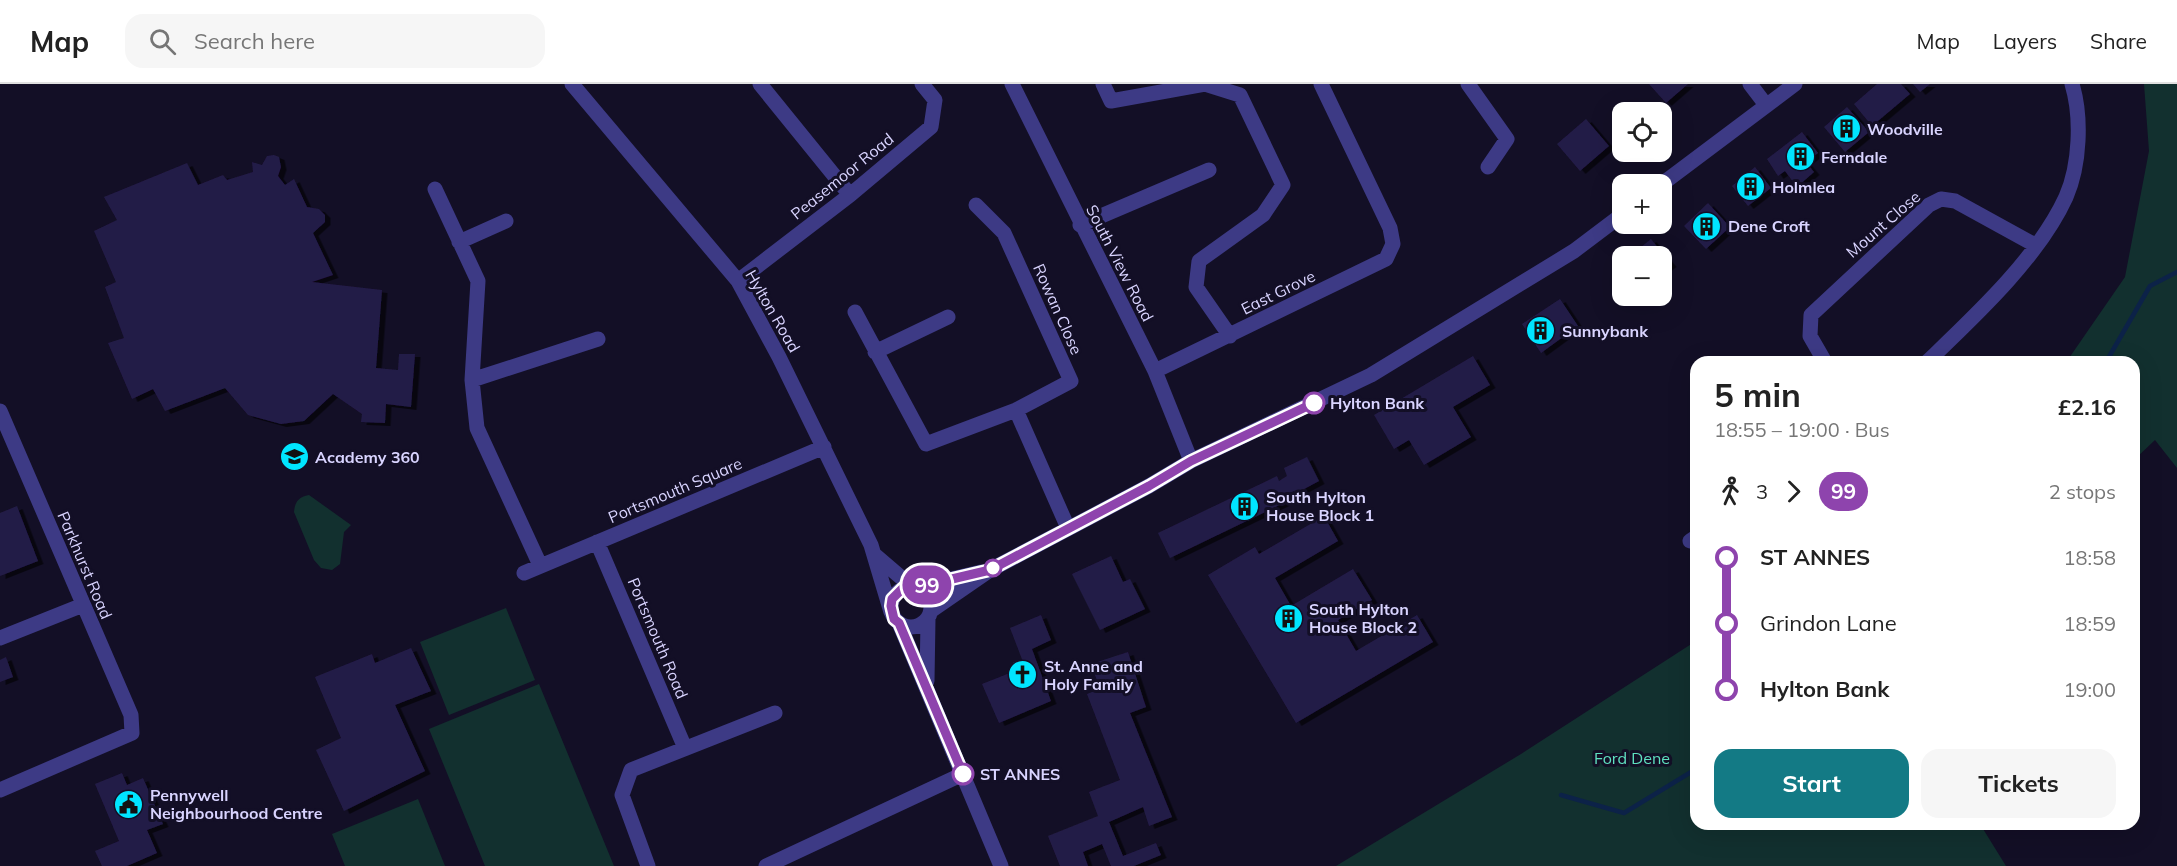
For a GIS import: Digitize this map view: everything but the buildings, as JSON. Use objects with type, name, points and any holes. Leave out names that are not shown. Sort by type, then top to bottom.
[{"type":"street","name":"Hylton Road","points":[[572,84],[738,281],[780,357],[876,556],[895,618],[927,687],[1001,866]]},
{"type":"street","points":[[760,84],[850,195]]},
{"type":"street","name":"Peasemoor Road","points":[[738,281],[850,195],[931,127],[935,100],[922,84]]},
{"type":"street","name":"South View Road","points":[[1012,84],[1080,225],[1155,371],[1191,461]]},
{"type":"street","points":[[1103,84],[1111,101],[1205,84],[1240,95],[1283,184],[1263,215],[1199,261],[1196,287],[1230,336]]},
{"type":"street","name":"East Grove","points":[[1155,371],[1386,259],[1393,244],[1390,228],[1321,84]]},
{"type":"street","points":[[1468,84],[1507,139],[1488,167]]},
{"type":"street","points":[[1750,84],[1766,105]]},
{"type":"street","points":[[1672,176],[1795,84]]},
{"type":"street","points":[[1934,356],[1987,304],[2035,245],[2067,195],[2074,167],[2077,112],[2072,84]]},
{"type":"street","points":[[1080,225],[1209,170]]},
{"type":"street","points":[[435,189],[478,281],[472,380],[477,428],[540,566]]},
{"type":"street","name":"Mount Close","points":[[1822,356],[1810,336],[1811,315],[1929,205],[1941,199],[1955,201],[2035,245]]},
{"type":"street","name":"Rowan Close","points":[[855,312],[926,444],[1017,410],[1071,381],[1004,233],[976,205]]},
{"type":"street","points":[[459,242],[506,221]]},
{"type":"street","points":[[990,570],[914,586],[897,592],[892,599],[895,618],[912,627],[990,570],[1191,461],[1371,375],[1574,251],[1612,222]]},
{"type":"street","points":[[875,352],[948,317]]},
{"type":"street","points":[[472,380],[598,339]]},
{"type":"street","points":[[1017,410],[1068,528]]},
{"type":"street","name":"Parkhurst Road","points":[[0,411],[131,715],[132,733],[0,790]]},
{"type":"street","name":"Portsmouth Square","points":[[524,573],[824,447]]},
{"type":"street","name":"Portsmouth Road","points":[[597,542],[685,748]]},
{"type":"street","name":"Hylton Road","points":[[876,556],[914,586]]},
{"type":"street","points":[[914,586],[927,593],[930,614]]},
{"type":"street","points":[[0,638],[82,605]]},
{"type":"street","name":"Hylton Road","points":[[927,687],[930,614]]},
{"type":"street","points":[[648,866],[622,795],[631,770],[775,713]]},
{"type":"street","points":[[766,866],[963,774]]},
{"type":"green space","points":[[2144,84],[2177,84],[2177,468],[2155,440],[2140,454],[2140,356],[2070,356],[2125,277],[2149,151]]},
{"type":"green space","points":[[309,495],[351,525],[344,532],[340,564],[332,570],[321,568],[314,560],[294,512],[298,500]]},
{"type":"green space","points":[[506,608],[535,680],[449,715],[420,642]]},
{"type":"green space","name":"Ford Dene","points":[[1690,645],[1690,830],[1984,830],[2006,866],[1336,866],[1521,754]]},
{"type":"green space","points":[[539,684],[614,866],[485,866],[429,729]]},
{"type":"green space","points":[[418,799],[445,866],[345,866],[332,834]]},
{"type":"waterway","points":[[2109,356],[2150,286],[2177,272]]},
{"type":"waterway","points":[[1561,795],[1624,813],[1690,773]]},
{"type":"bus line","name":"99","points":[[963,774],[899,623],[891,612],[892,599],[897,592],[910,586],[918,587],[990,570],[1149,486],[1191,461],[1314,403]]},
{"type":"place","name":"Woodville","points":[[1846,129]]},
{"type":"place","name":"Ferndale","points":[[1800,157]]},
{"type":"place","name":"Holmlea","points":[[1751,187]]},
{"type":"place","name":"Dene Croft","points":[[1707,226]]},
{"type":"place","name":"Sunnybank","points":[[1541,331]]},
{"type":"place","name":"Hylton Bank","points":[[1314,403]]},
{"type":"place","name":"Academy 360","points":[[294,457]]},
{"type":"place","name":"South Hylton House Block 1","points":[[1245,506]]},
{"type":"place","name":"South Hylton House Block 2","points":[[1288,618]]},
{"type":"place","name":"St. Anne and Holy Family","points":[[1023,675]]},
{"type":"place","name":"ST ANNES","points":[[963,774]]},
{"type":"place","name":"Pennywell Neighbourhood Centre","points":[[129,804]]}]
